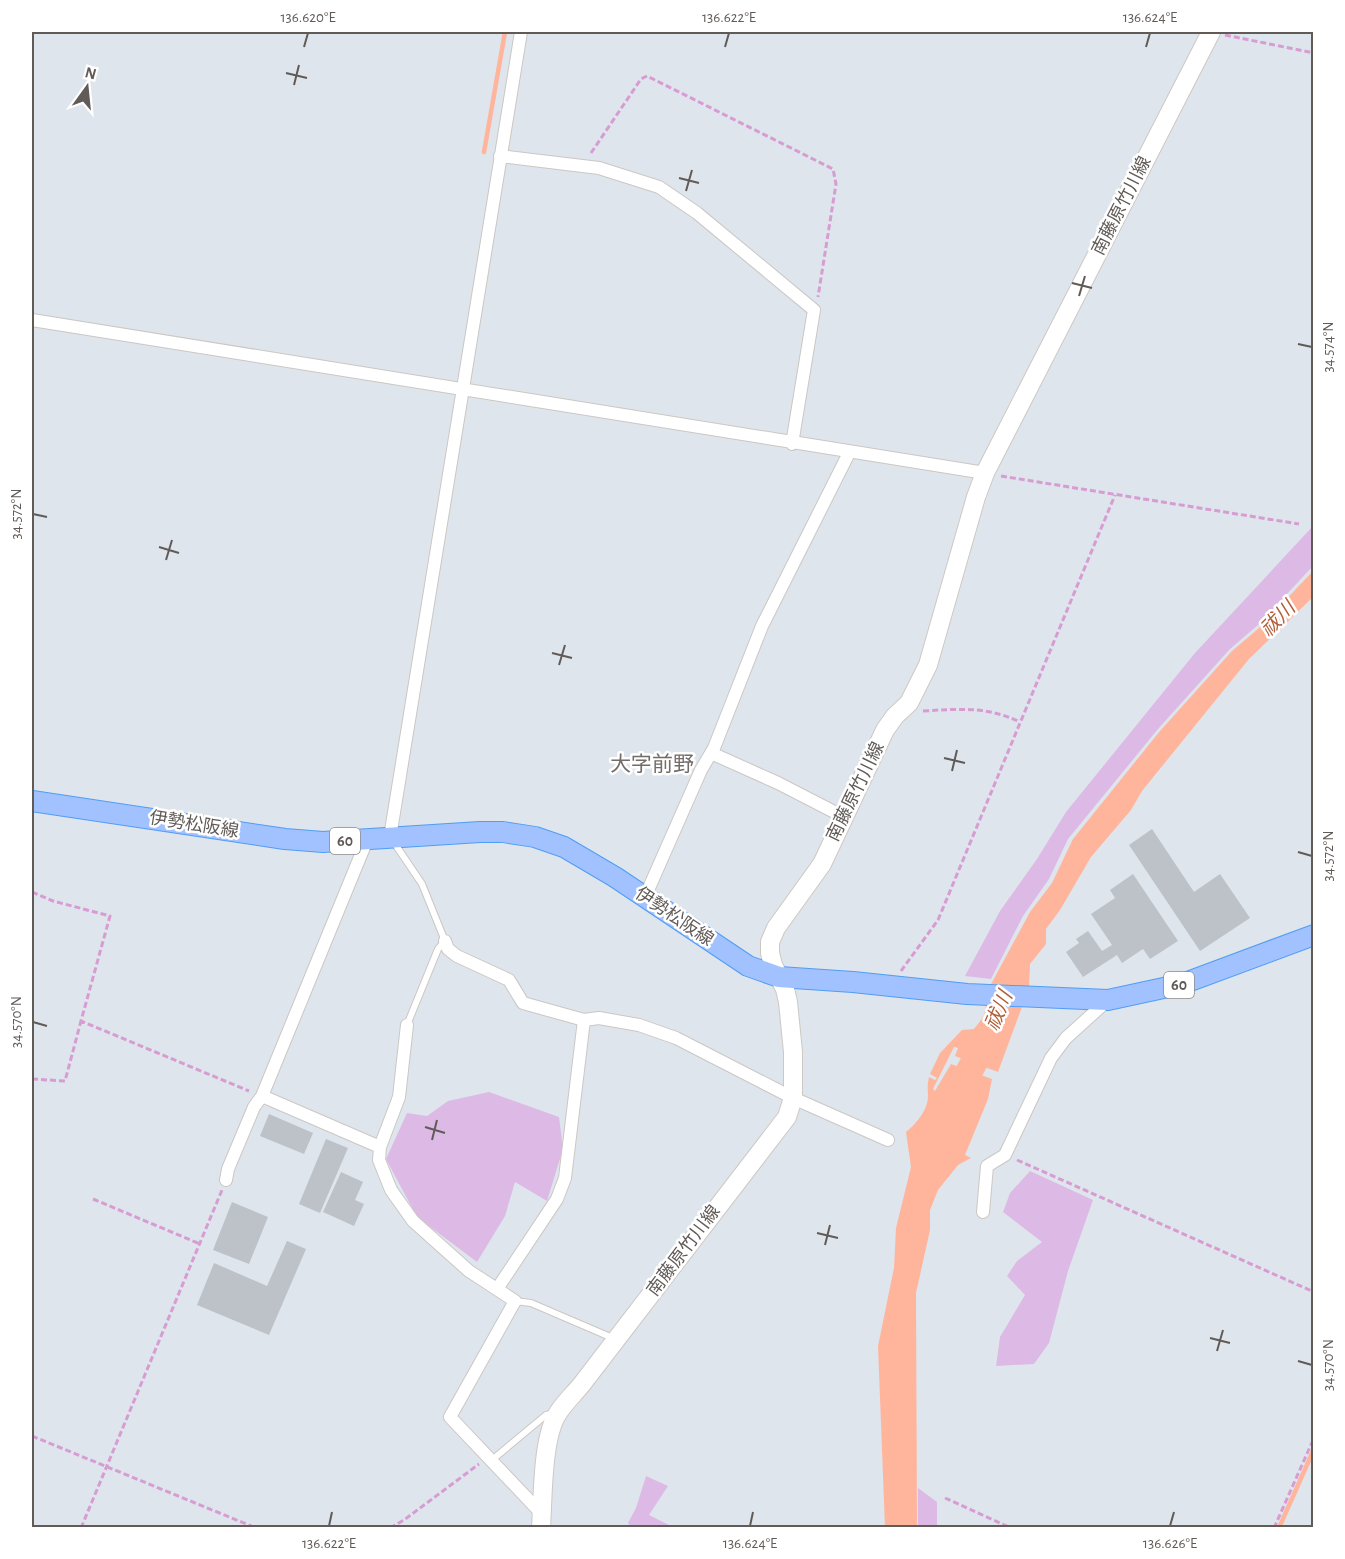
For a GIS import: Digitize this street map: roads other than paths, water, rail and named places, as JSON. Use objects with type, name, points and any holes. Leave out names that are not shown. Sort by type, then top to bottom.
[{"type":"main road","name":"南藤原竹川線","points":[[541,1521],[547,1453],[553,1423],[558,1413],[787,1116],[793,1098],[793,1052],[788,1002],[770,953],[770,942],[776,928],[822,864],[885,730],[917,690],[928,665],[985,473],[1211,32]]},
{"type":"main road","name":"伊勢松阪線","points":[[32,801],[285,839],[323,842],[480,832],[504,832],[535,837],[578,855],[748,966],[779,977],[1038,999],[1107,1000],[1182,984],[1314,935]]},
{"type":"street","points":[[390,837],[521,32]]},
{"type":"street","points":[[500,156],[599,168],[659,187],[697,213],[814,310],[792,444]]},
{"type":"street","points":[[32,320],[792,444],[985,473]]},
{"type":"street","points":[[645,897],[700,770],[711,753],[762,626],[849,453]]},
{"type":"street","points":[[711,753],[778,783],[844,818]]},
{"type":"street","points":[[226,1180],[228,1169],[254,1107],[262,1096],[367,840]]},
{"type":"street","points":[[445,941],[448,949],[457,956],[509,980],[523,1002],[584,1020],[599,1018],[639,1025],[676,1038],[793,1098],[888,1140]]},
{"type":"street","points":[[983,1212],[987,1166],[1005,1155],[1051,1058],[1066,1038],[1107,1000]]},
{"type":"street","points":[[497,1289],[557,1199],[565,1178],[584,1020]]},
{"type":"street","points":[[407,1025],[399,1096],[380,1147],[379,1160],[391,1190],[412,1221],[469,1271],[515,1301],[450,1417],[492,1460],[541,1521]]},
{"type":"street","points":[[262,1096],[380,1147]]},
{"type":"lane","points":[[390,837],[422,884],[445,941],[438,949],[407,1025]]},
{"type":"lane","points":[[515,1301],[531,1304],[616,1340]]},
{"type":"lane","points":[[492,1460],[546,1415],[558,1413]]},
{"type":"water","points":[[1313,571],[1313,597],[1249,659],[1142,791],[1131,810],[1091,857],[1060,910],[1046,929],[1046,944],[1030,964],[1029,988],[998,1072],[955,1056],[958,1048],[954,1047],[933,1089],[935,1091],[951,1064],[992,1079],[988,1099],[965,1155],[971,1158],[958,1165],[938,1190],[930,1210],[930,1230],[916,1293],[917,1527],[885,1528],[878,1346],[894,1268],[896,1228],[911,1167],[906,1132],[924,1111],[929,1077],[935,1080],[937,1078],[930,1074],[940,1053],[962,1030],[974,1029],[984,1016],[990,986],[1030,912],[1052,883],[1073,839],[1160,731],[1232,651],[1259,628]]},
{"type":"waterway","points":[[484,152],[505,32]]},
{"type":"waterway","name":"祓川","points":[[952,1103],[991,1031]]},
{"type":"waterway","points":[[1279,1528],[1314,1449]]},
{"type":"district","name":"大字前野","points":[[652,764]]}]
